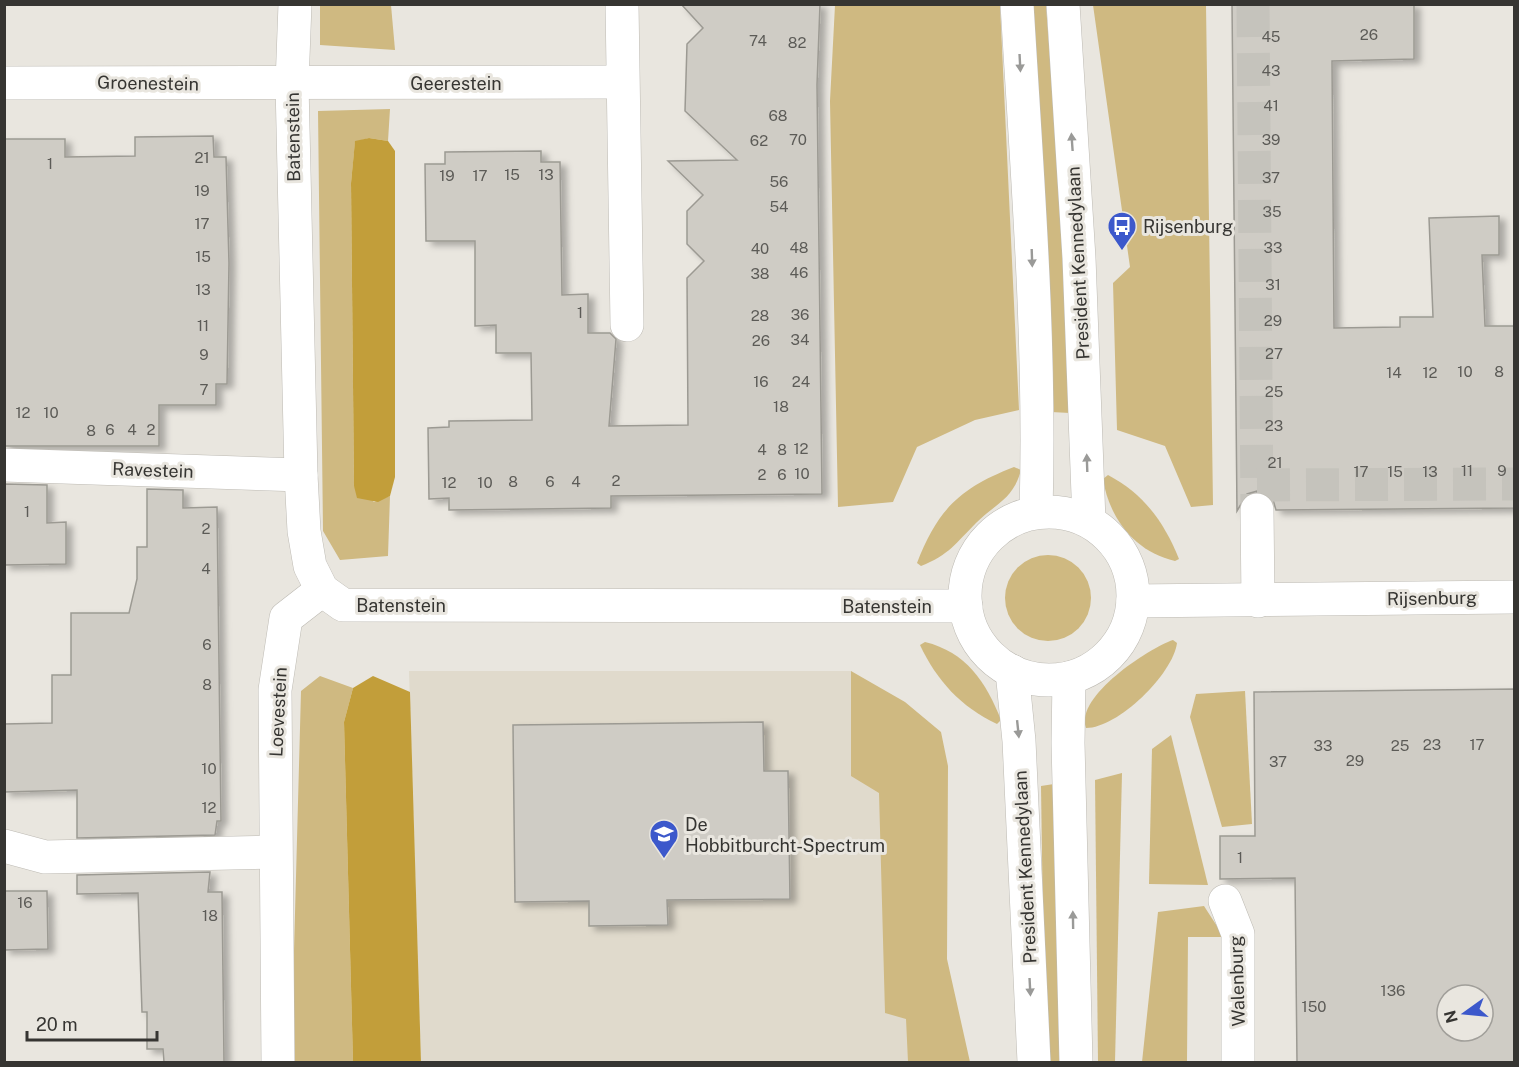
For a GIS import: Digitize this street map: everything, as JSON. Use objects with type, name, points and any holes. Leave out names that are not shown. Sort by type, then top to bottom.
[{"type":"street","name":"Batenstein","points":[[294,4],[292,84],[301,475],[310,566],[322,590],[343,605],[966,606]]},
{"type":"street","points":[[622,4],[621,82],[627,325]]},
{"type":"street","points":[[1017,4],[1032,256],[1037,452],[1036,512]]},
{"type":"street","name":"President Kennedylaan","points":[[1063,4],[1079,258],[1089,521]]},
{"type":"street","name":"Geerestein","points":[[292,84],[621,82]]},
{"type":"street","name":"Groenestein","points":[[4,83],[292,84]]},
{"type":"street","name":"Ravestein","points":[[4,465],[301,475]]},
{"type":"street","points":[[1257,510],[1258,601]]},
{"type":"street","points":[[1036,512],[1063,512],[1089,521],[1113,542],[1129,569],[1133,601],[1127,627],[1114,650],[1094,667],[1069,678],[1046,680],[1012,671],[999,664],[981,644],[971,626],[966,606],[968,574],[982,545],[1005,524],[1036,512]]},
{"type":"street","name":"Loevestein","points":[[278,1062],[275,690],[286,618],[322,590]]},
{"type":"street","name":"Rijsenburg","points":[[1133,601],[1515,597]]},
{"type":"street","name":"President Kennedylaan","points":[[1012,671],[1020,751],[1034,1062]]},
{"type":"street","points":[[1069,678],[1068,743],[1076,1062]]},
{"type":"street","points":[[4,846],[45,856],[275,852]]},
{"type":"street","name":"Walenburg","points":[[1225,901],[1238,934],[1238,1062]]},
{"type":"shaded area","points":[[320,5],[391,5],[395,50],[320,45]]},
{"type":"shaded area","points":[[835,5],[1000,5],[1019,410],[975,420],[917,447],[893,502],[838,507],[830,101]]},
{"type":"shaded area","points":[[1031,5],[1046,5],[1060,191],[1070,413],[1051,412]]},
{"type":"shaded area","points":[[1093,5],[1206,5],[1213,505],[1191,507],[1165,446],[1117,430],[1113,283],[1130,267]]},
{"type":"shaded area","points":[[390,109],[388,141],[369,138],[355,142],[351,183],[354,486],[374,502],[390,496],[388,556],[340,560],[323,531],[318,111]]},
{"type":"shaded area","points":[[369,138],[388,141],[395,151],[395,477],[390,496],[378,502],[357,498],[354,486],[351,183],[355,141]]},
{"type":"shaded area","points":[[1014,467],[1021,470],[1009,495],[983,516],[945,553],[921,566],[917,563],[933,528],[953,503],[979,483]]},
{"type":"shaded area","points":[[1108,475],[1132,491],[1151,510],[1167,533],[1179,559],[1175,561],[1148,550],[1126,531],[1111,507],[1106,493],[1103,479]]},
{"type":"shaded area","points":[[1048,555],[1065,558],[1079,567],[1088,581],[1091,598],[1088,615],[1079,629],[1065,638],[1048,641],[1031,638],[1017,629],[1008,615],[1005,598],[1008,581],[1017,567],[1031,558]]},
{"type":"shaded area","points":[[1173,640],[1177,643],[1173,656],[1155,684],[1128,709],[1113,719],[1099,726],[1086,728],[1085,716],[1091,702],[1102,689],[1132,663]]},
{"type":"shaded area","points":[[925,642],[952,653],[973,670],[995,706],[1001,720],[997,724],[972,710],[951,692],[934,670],[920,645]]},
{"type":"shaded area","name":"De Hobbitburcht-Spectrum","points":[[409,671],[851,671],[908,721],[917,1062],[421,1062]]},
{"type":"shaded area","points":[[851,671],[905,702],[941,732],[948,766],[947,959],[970,1062],[908,1062],[906,1019],[885,1013],[879,793],[851,776]]},
{"type":"shaded area","points":[[320,676],[353,688],[344,722],[353,1062],[291,1062],[301,691]]},
{"type":"shaded area","points":[[373,676],[410,692],[421,1062],[353,1062],[344,722],[353,688]]},
{"type":"shaded area","points":[[1245,691],[1252,824],[1222,827],[1190,717],[1196,694]]},
{"type":"shaded area","points":[[1171,735],[1208,885],[1149,884],[1152,749]]},
{"type":"shaded area","points":[[1122,773],[1115,1062],[1098,1062],[1095,780]]},
{"type":"shaded area","points":[[1054,784],[1064,1062],[1045,1062],[1041,786]]},
{"type":"shaded area","points":[[1204,906],[1224,937],[1188,937],[1187,1062],[1142,1062],[1158,912]]},
{"type":"building","points":[[681,4],[820,4],[817,85],[822,494],[611,496],[611,508],[449,510],[449,498],[429,499],[428,428],[449,427],[449,421],[532,420],[531,353],[496,353],[496,325],[475,326],[475,241],[426,241],[425,164],[445,164],[445,152],[541,151],[541,162],[560,162],[562,295],[588,294],[588,333],[610,333],[616,339],[609,426],[688,425],[687,278],[704,261],[687,244],[687,211],[703,195],[668,161],[737,160],[685,111],[687,44],[703,28]]},
{"type":"building","points":[[1232,4],[1414,4],[1414,59],[1332,61],[1334,328],[1400,327],[1400,317],[1433,317],[1429,218],[1499,216],[1499,255],[1482,255],[1485,326],[1515,326],[1515,508],[1276,510],[1273,500],[1266,493],[1257,491],[1247,494],[1237,511]]},
{"type":"building","points":[[213,136],[214,157],[226,157],[229,263],[227,384],[216,384],[216,405],[159,405],[159,446],[4,446],[4,139],[65,139],[65,157],[135,156],[135,137]]},
{"type":"building","points":[[4,484],[47,485],[47,523],[66,522],[66,564],[4,565]]},
{"type":"building","points":[[147,489],[183,490],[183,508],[217,507],[221,821],[217,821],[215,835],[77,838],[77,790],[4,792],[4,724],[52,723],[52,675],[71,675],[71,613],[129,613],[137,579],[137,547],[147,547]]},
{"type":"building","points":[[1515,689],[1515,1062],[1297,1062],[1295,878],[1220,879],[1220,836],[1255,836],[1254,692]]},
{"type":"building","points":[[763,722],[764,771],[788,771],[790,899],[667,900],[668,925],[589,926],[589,901],[515,902],[513,725]]},
{"type":"building","points":[[210,872],[208,892],[222,892],[224,1062],[164,1062],[163,1049],[147,1049],[147,1012],[142,1012],[138,893],[77,894],[77,875]]},
{"type":"building","points":[[4,891],[47,891],[48,949],[4,950]]},
{"type":"tunnel","points":[[1253,4],[1257,510]]},
{"type":"tunnel","points":[[1257,485],[1514,484]]},
{"type":"place","name":"Rijsenburg","points":[[1122,252]]},
{"type":"place","name":"De Hobbitburcht-Spectrum","points":[[664,860]]}]
